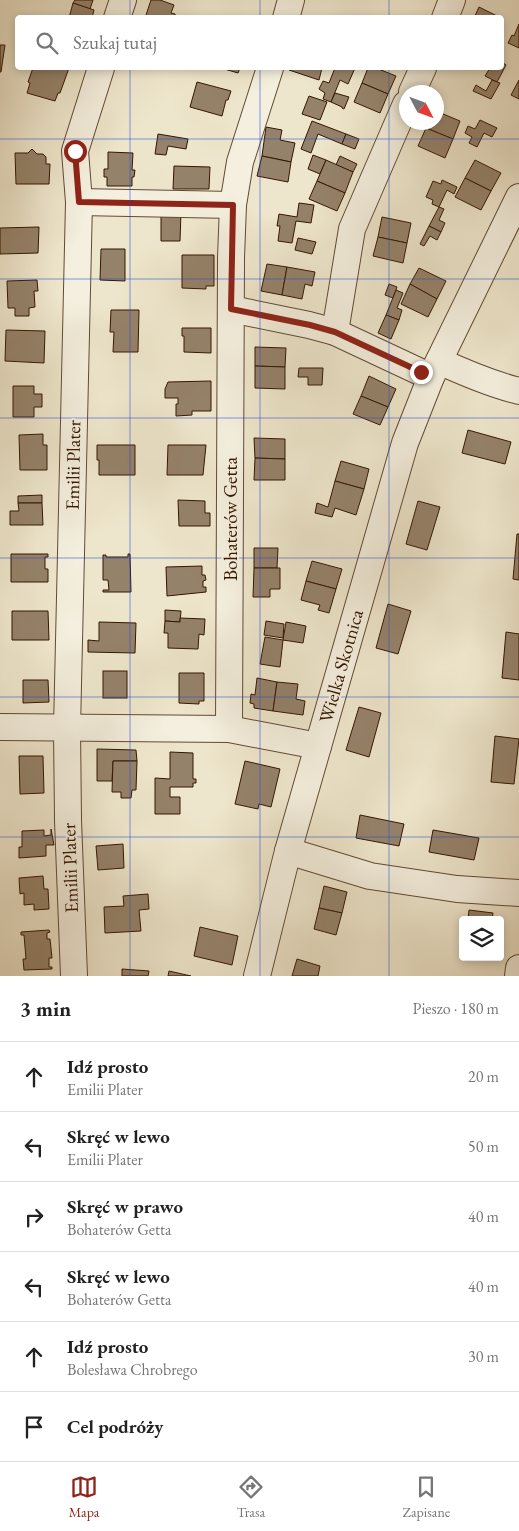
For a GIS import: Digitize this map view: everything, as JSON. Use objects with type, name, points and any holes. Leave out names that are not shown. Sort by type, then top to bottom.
[{"type":"street","points":[[119,15],[123,0]]},
{"type":"street","points":[[287,15],[291,0]]},
{"type":"street","points":[[446,15],[452,0]]},
{"type":"street","name":"Emilii Plater","points":[[74,976],[68,820],[67,729],[79,202],[75,151],[100,70]]},
{"type":"street","name":"Bohaterów Getta","points":[[229,729],[233,205],[240,162],[269,70]]},
{"type":"street","points":[[415,85],[421,70]]},
{"type":"street","points":[[335,332],[352,229],[399,120]]},
{"type":"street","name":"Wielka Skotnica","points":[[256,976],[288,852],[405,443],[435,369],[519,197]]},
{"type":"street","points":[[79,202],[233,205]]},
{"type":"street","points":[[231,309],[335,332],[435,369],[468,374],[519,391]]},
{"type":"street","points":[[0,728],[229,729],[318,746]]},
{"type":"street","points":[[288,852],[370,876],[448,888],[519,893]]},
{"type":"street","points":[[518,976],[519,968]]},
{"type":"building","points":[[75,0],[93,0],[90,9],[73,3]]},
{"type":"building","points":[[151,0],[160,0],[174,5],[171,13],[175,15],[146,15]]},
{"type":"building","points":[[73,3],[94,10],[93,15],[70,15]]},
{"type":"building","points":[[479,7],[495,15],[475,15]]},
{"type":"building","points":[[519,24],[519,48],[508,43],[512,35],[514,36]]},
{"type":"building","points":[[0,45],[5,45],[1,72],[0,72]]},
{"type":"building","points":[[32,70],[68,70],[55,101],[27,93],[30,83],[28,82]]},
{"type":"building","points":[[228,70],[239,70],[238,73]]},
{"type":"building","points":[[289,70],[322,70],[319,80]]},
{"type":"building","points":[[334,70],[354,70],[348,84],[340,80],[331,102],[323,99],[325,93],[319,89],[323,81],[329,83]]},
{"type":"building","points":[[367,70],[381,70],[396,76],[388,94],[362,83]]},
{"type":"building","points":[[489,70],[503,70],[497,82],[485,76]]},
{"type":"building","points":[[492,80],[500,83],[491,99],[473,91],[476,85],[486,91]]},
{"type":"building","points":[[519,80],[519,99],[511,95]]},
{"type":"building","points":[[197,82],[231,91],[228,100],[226,100],[222,116],[190,107]]},
{"type":"building","points":[[362,83],[388,94],[380,113],[354,102]]},
{"type":"building","points":[[335,93],[349,97],[344,109],[331,102]]},
{"type":"building","points":[[309,96],[327,102],[320,120],[302,114]]},
{"type":"building","points":[[444,114],[460,121],[453,139],[431,130],[444,130]]},
{"type":"building","points":[[480,120],[497,128],[492,137],[484,133],[477,147],[469,143],[472,137],[465,133],[468,126],[475,129]]},
{"type":"building","points":[[312,121],[346,134],[342,144],[318,134],[311,153],[301,149]]},
{"type":"building","points":[[266,127],[282,130],[280,140],[295,143],[291,162],[262,156]]},
{"type":"building","points":[[425,130],[431,130],[453,139],[445,158],[418,146]]},
{"type":"building","points":[[158,134],[188,139],[186,149],[168,146],[166,155],[155,154]]},
{"type":"building","points":[[346,134],[359,139],[355,149],[342,144]]},
{"type":"building","points":[[32,149],[37,154],[43,154],[46,157],[46,164],[50,164],[49,184],[16,184],[15,153],[28,153]]},
{"type":"building","points":[[108,152],[133,153],[132,170],[135,170],[134,177],[132,177],[132,186],[107,186],[107,177],[104,177],[104,169],[108,169]]},
{"type":"building","points":[[313,155],[326,160],[320,174],[308,169]]},
{"type":"building","points":[[262,156],[291,162],[288,182],[257,176]]},
{"type":"building","points":[[340,156],[357,164],[353,172],[336,165]]},
{"type":"building","points":[[326,160],[353,172],[345,193],[317,181]]},
{"type":"building","points":[[475,160],[501,173],[491,191],[465,178]]},
{"type":"building","points":[[174,166],[210,167],[209,189],[173,189]]},
{"type":"building","points":[[465,178],[491,191],[481,210],[455,197]]},
{"type":"building","points":[[442,180],[457,187],[454,194],[447,190],[439,207],[432,204],[433,200],[426,197],[433,181],[441,184]]},
{"type":"building","points":[[317,181],[345,193],[337,211],[309,199]]},
{"type":"building","points":[[299,203],[314,205],[311,223],[296,221],[292,243],[278,241],[280,226],[277,226],[279,214],[297,217]]},
{"type":"building","points":[[439,207],[444,209],[439,220],[445,223],[441,232],[429,226]]},
{"type":"building","points":[[161,212],[181,212],[180,241],[161,241]]},
{"type":"building","points":[[382,217],[411,223],[407,243],[378,237]]},
{"type":"building","points":[[429,226],[441,232],[437,240],[430,236],[424,246],[420,244]]},
{"type":"building","points":[[39,227],[38,253],[0,254],[0,228]]},
{"type":"building","points":[[378,237],[407,243],[403,263],[373,256]]},
{"type":"building","points":[[298,238],[316,242],[312,254],[295,250]]},
{"type":"building","points":[[101,249],[125,249],[125,281],[100,280]]},
{"type":"building","points":[[182,255],[214,255],[214,286],[206,286],[206,289],[182,288]]},
{"type":"building","points":[[267,264],[287,267],[282,295],[261,291]]},
{"type":"building","points":[[287,267],[315,272],[312,286],[305,284],[302,299],[282,295]]},
{"type":"building","points":[[419,268],[446,281],[437,299],[410,284]]},
{"type":"building","points":[[37,280],[38,291],[34,291],[35,307],[29,308],[29,316],[15,316],[15,308],[8,308],[7,281]]},
{"type":"building","points":[[389,284],[397,287],[393,298],[385,295]]},
{"type":"building","points":[[410,284],[437,299],[428,317],[401,304]]},
{"type":"building","points":[[396,290],[403,293],[397,308],[402,310],[399,320],[386,315]]},
{"type":"building","points":[[111,310],[139,310],[138,352],[113,352],[114,332],[110,332]]},
{"type":"building","points":[[386,315],[399,320],[391,339],[378,333]]},
{"type":"building","points":[[182,328],[211,328],[211,353],[184,352]]},
{"type":"building","points":[[6,330],[45,331],[44,363],[5,361]]},
{"type":"building","points":[[255,347],[286,348],[285,367],[255,366]]},
{"type":"building","points":[[255,366],[285,367],[285,389],[255,388]]},
{"type":"building","points":[[299,368],[323,368],[322,385],[308,385],[308,377],[298,377]]},
{"type":"building","points":[[369,376],[396,389],[388,407],[361,396]]},
{"type":"building","points":[[211,381],[211,411],[192,411],[192,415],[176,416],[178,398],[165,398],[165,389],[168,382]]},
{"type":"building","points":[[13,386],[34,386],[34,394],[42,394],[42,407],[34,407],[34,417],[13,417]]},
{"type":"building","points":[[361,396],[388,407],[380,425],[353,414]]},
{"type":"building","points":[[468,430],[511,442],[505,464],[462,453]]},
{"type":"building","points":[[43,434],[43,445],[47,445],[47,470],[20,470],[19,435]]},
{"type":"building","points":[[254,438],[285,439],[285,459],[255,458]]},
{"type":"building","points":[[97,445],[135,445],[135,475],[99,475]]},
{"type":"building","points":[[168,445],[206,445],[203,475],[167,475]]},
{"type":"building","points":[[255,458],[285,459],[285,480],[254,480]]},
{"type":"building","points":[[341,461],[369,469],[364,489],[335,481]]},
{"type":"building","points":[[335,481],[364,489],[356,515],[335,508],[332,517],[315,513],[317,503],[328,507]]},
{"type":"building","points":[[42,495],[42,503],[18,503],[18,496]]},
{"type":"building","points":[[178,500],[205,501],[205,513],[210,513],[210,526],[179,526]]},
{"type":"building","points":[[418,501],[440,507],[427,550],[406,544]]},
{"type":"building","points":[[18,503],[42,503],[43,525],[10,525],[10,511],[19,511]]},
{"type":"building","points":[[517,534],[519,534],[519,580],[513,579]]},
{"type":"building","points":[[254,548],[278,548],[277,568],[254,568]]},
{"type":"building","points":[[11,554],[48,554],[48,557],[45,557],[45,569],[48,569],[48,582],[11,582]]},
{"type":"building","points":[[128,554],[130,554],[131,592],[103,592],[103,590],[109,590],[108,580],[103,580],[103,555],[106,555],[106,557],[128,557]]},
{"type":"building","points":[[312,561],[342,569],[336,589],[306,581]]},
{"type":"building","points":[[202,566],[202,575],[205,575],[206,580],[203,581],[203,587],[206,587],[206,592],[167,596],[166,567]]},
{"type":"building","points":[[254,568],[280,568],[280,589],[270,589],[270,597],[253,597]]},
{"type":"building","points":[[306,581],[336,589],[329,613],[318,610],[320,605],[301,600]]},
{"type":"building","points":[[388,604],[411,611],[398,654],[376,648]]},
{"type":"building","points":[[165,610],[181,611],[180,622],[165,621]]},
{"type":"building","points":[[12,611],[48,611],[49,640],[12,640]]},
{"type":"building","points":[[180,618],[205,619],[204,635],[199,634],[198,649],[168,648],[168,633],[164,633],[165,621],[180,622]]},
{"type":"building","points":[[266,621],[284,624],[283,638],[264,635]]},
{"type":"building","points":[[99,622],[136,623],[135,653],[88,652],[88,640],[99,641]]},
{"type":"building","points":[[286,622],[306,626],[303,643],[283,640]]},
{"type":"building","points":[[506,632],[519,634],[519,680],[502,678]]},
{"type":"building","points":[[265,637],[283,640],[280,667],[260,664]]},
{"type":"building","points":[[103,671],[127,671],[127,698],[103,698]]},
{"type":"building","points":[[179,673],[204,673],[204,701],[199,701],[199,704],[179,703]]},
{"type":"building","points":[[257,678],[277,682],[273,711],[254,708],[254,704],[250,703],[251,694],[255,695]]},
{"type":"building","points":[[23,680],[48,680],[49,702],[23,703]]},
{"type":"building","points":[[277,682],[298,684],[296,699],[305,701],[303,715],[273,711]]},
{"type":"building","points":[[359,707],[381,713],[369,757],[346,750]]},
{"type":"building","points":[[495,736],[519,739],[514,784],[491,782]]},
{"type":"building","points":[[97,749],[136,750],[137,761],[113,761],[112,781],[97,781]]},
{"type":"building","points":[[170,752],[193,753],[193,779],[196,779],[196,783],[193,783],[193,787],[170,787],[170,797],[180,797],[180,814],[155,814],[155,778],[170,779]]},
{"type":"building","points":[[19,756],[43,756],[44,793],[20,794]]},
{"type":"building","points":[[113,761],[137,761],[136,790],[132,790],[131,798],[121,798],[121,792],[112,792]]},
{"type":"building","points":[[245,761],[280,769],[271,807],[259,804],[258,809],[235,804]]},
{"type":"building","points":[[360,815],[404,824],[399,846],[356,838]]},
{"type":"building","points":[[51,829],[54,845],[46,845],[46,856],[19,858],[19,847],[22,847],[22,831],[44,830],[44,836],[51,835]]},
{"type":"building","points":[[433,830],[479,838],[474,860],[429,852]]},
{"type":"building","points":[[123,844],[124,868],[98,870],[96,846]]},
{"type":"building","points":[[43,876],[44,889],[48,889],[49,909],[34,910],[34,904],[24,905],[24,893],[20,894],[19,878]]},
{"type":"building","points":[[324,886],[347,892],[342,913],[319,908]]},
{"type":"building","points":[[148,894],[149,909],[139,910],[141,931],[105,933],[104,907],[124,906],[123,896]]},
{"type":"building","points":[[319,908],[342,913],[336,935],[314,929]]},
{"type":"building","points":[[469,910],[493,913],[493,916],[468,916]]},
{"type":"building","points":[[200,927],[238,936],[232,965],[194,956]]},
{"type":"building","points":[[49,930],[47,939],[50,939],[52,958],[49,958],[49,967],[52,967],[52,969],[24,970],[23,959],[26,959],[24,935],[21,935],[21,932]]},
{"type":"building","points":[[297,959],[320,966],[318,976],[292,976]]},
{"type":"building","points":[[122,969],[149,971],[148,976],[122,976]]},
{"type":"building","points":[[169,971],[191,976],[168,976]]},
{"type":"route","points":[[75,151],[79,202],[233,205],[231,309],[335,332],[421,372]]}]
